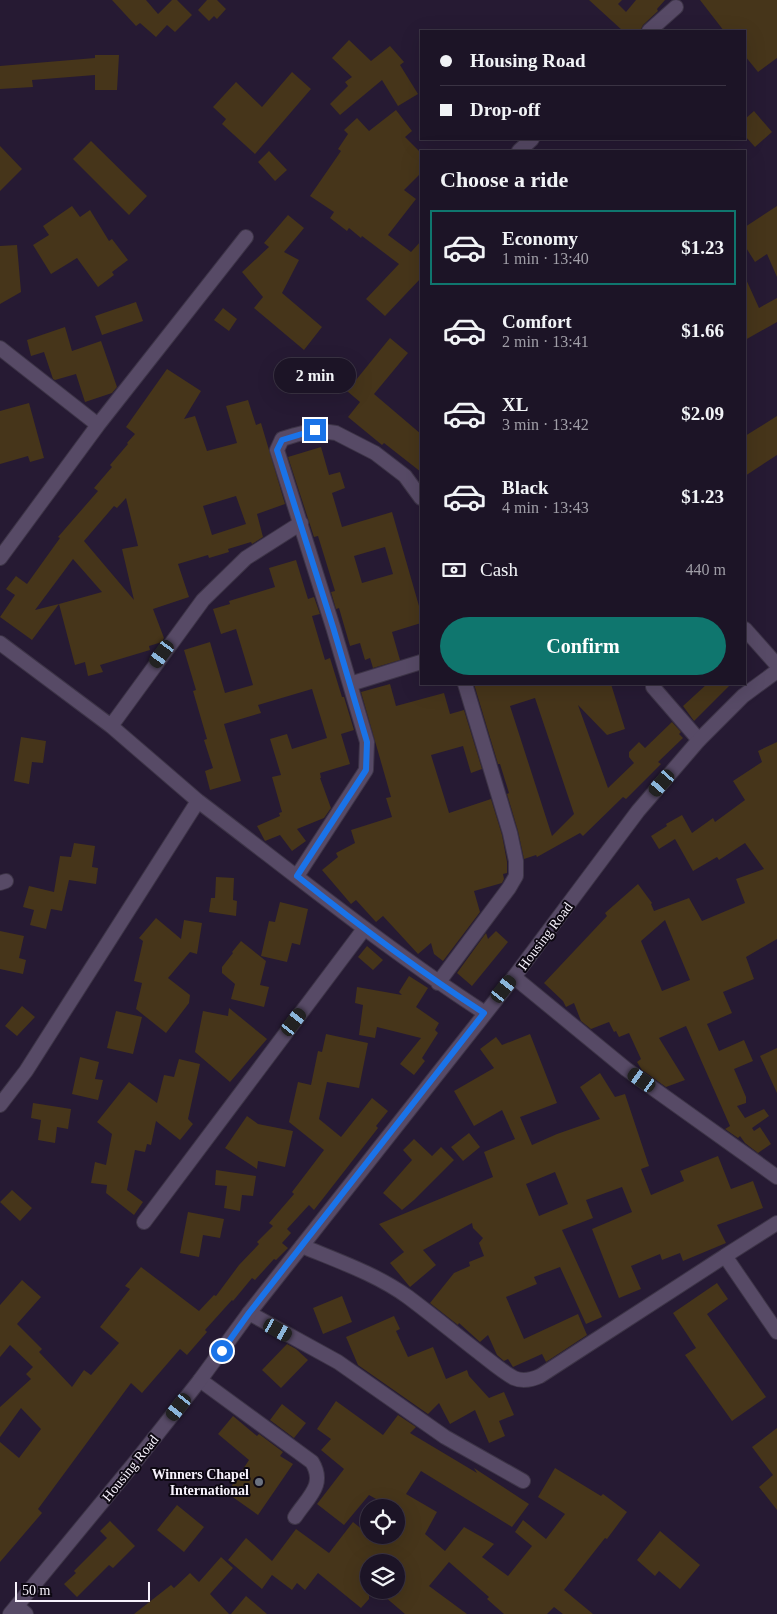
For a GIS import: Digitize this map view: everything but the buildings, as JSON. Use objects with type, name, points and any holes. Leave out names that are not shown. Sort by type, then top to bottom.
[{"type":"street","points":[[650,30],[676,7]]},
{"type":"street","points":[[520,150],[531,140]]},
{"type":"street","points":[[0,558],[98,425],[246,237]]},
{"type":"street","points":[[0,348],[98,425]]},
{"type":"street","points":[[297,876],[366,770],[367,742],[277,450],[282,440],[315,430],[336,433],[375,452],[405,476],[420,497]]},
{"type":"street","points":[[111,726],[203,600],[246,558],[301,523]]},
{"type":"street","points":[[746,629],[777,665]]},
{"type":"street","points":[[0,643],[111,726],[198,801],[364,929],[438,983],[484,1013]]},
{"type":"street","points":[[350,684],[420,662]]},
{"type":"street","name":"Housing Road","points":[[18,1611],[200,1380],[249,1313],[514,977],[638,811],[699,740],[743,696],[777,671]]},
{"type":"street","points":[[438,983],[509,888],[516,876],[517,869],[510,833],[465,685]]},
{"type":"street","points":[[653,685],[699,740]]},
{"type":"street","points":[[0,1105],[26,1071],[198,801]]},
{"type":"street","points":[[144,1222],[364,929]]},
{"type":"street","points":[[514,977],[626,1069],[777,1177]]},
{"type":"street","points":[[302,1246],[359,1270],[392,1287],[501,1369],[516,1379],[526,1380],[540,1376],[777,1223]]},
{"type":"street","points":[[725,1256],[777,1332]]},
{"type":"street","points":[[249,1313],[338,1362],[445,1437],[523,1481]]},
{"type":"street","points":[[200,1380],[312,1462],[318,1471],[318,1484],[295,1516]]},
{"type":"place","name":"Winners Chapel International","points":[[259,1482]]},
{"type":"route","points":[[222,1351],[249,1313],[484,1013],[438,983],[364,929],[297,876],[366,770],[367,758],[367,742],[277,450],[282,440],[315,430]]}]
